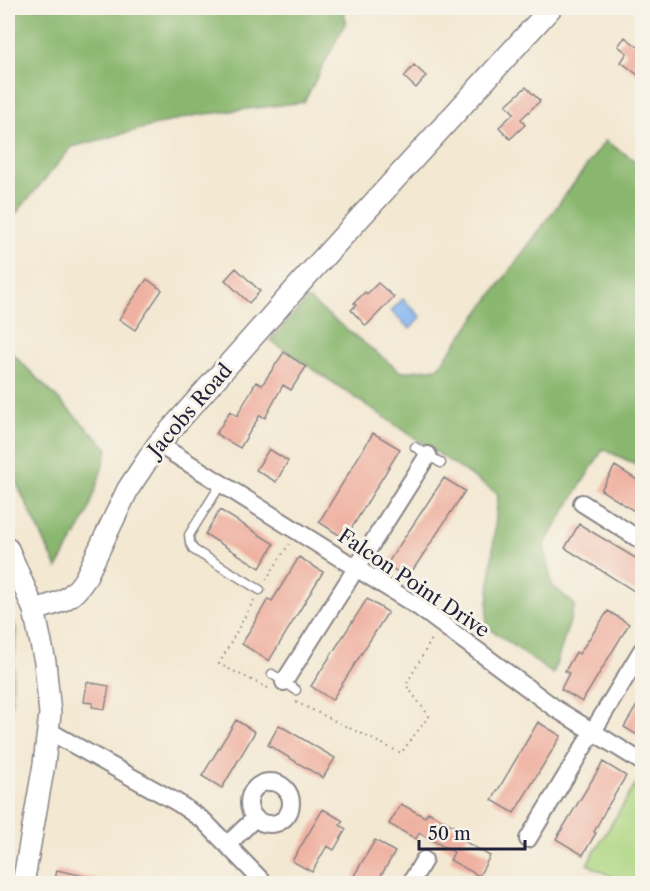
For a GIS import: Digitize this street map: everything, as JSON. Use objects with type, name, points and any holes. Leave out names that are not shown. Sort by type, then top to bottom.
[{"type":"street","name":"Jacobs Road","points":[[34,610],[64,601],[77,592],[128,489],[158,444],[305,278],[551,8]]},
{"type":"street","name":"Falcon Point Drive","points":[[158,444],[420,608],[556,709],[642,762]]},
{"type":"street","points":[[281,684],[428,455]]},
{"type":"street","points":[[582,504],[642,541]]},
{"type":"street","points":[[8,549],[34,610],[49,695],[48,731],[23,884]]},
{"type":"street","points":[[528,839],[642,650]]},
{"type":"street","points":[[48,731],[178,803],[204,821],[265,884]]},
{"type":"street","points":[[228,844],[255,818]]},
{"type":"street","points":[[410,884],[424,860]]},
{"type":"lane","points":[[222,484],[189,535],[190,543],[195,550],[260,590]]},
{"type":"path","points":[[281,684],[219,664],[260,590],[289,544]]},
{"type":"path","points":[[294,701],[401,753],[429,716],[406,685],[433,637]]},
{"type":"green space","points":[[8,8],[343,8],[346,22],[304,102],[191,116],[72,147],[8,223]]},
{"type":"green space","points":[[605,141],[642,165],[642,467],[603,449],[544,545],[552,585],[575,605],[553,674],[486,626],[498,494],[270,340],[308,299],[401,372],[438,368]]},
{"type":"green space","points":[[8,349],[108,449],[88,513],[57,568],[16,482],[8,474]]},
{"type":"green space","points":[[8,607],[16,629],[8,761]]},
{"type":"green space","points":[[642,774],[642,883],[624,883],[587,864]]},
{"type":"water","points":[[403,299],[421,317],[410,329],[391,311]]},
{"type":"building","points":[[625,37],[642,50],[642,78],[621,62],[627,53],[618,46]]},
{"type":"building","points":[[414,65],[426,76],[416,88],[404,77]]},
{"type":"building","points":[[526,87],[540,101],[521,119],[525,125],[510,139],[499,127],[514,113],[506,105]]},
{"type":"building","points":[[236,268],[260,291],[249,303],[225,280]]},
{"type":"building","points":[[147,279],[162,290],[135,330],[119,319]]},
{"type":"building","points":[[378,283],[394,297],[366,326],[351,310],[356,305],[354,303],[365,292],[367,294]]},
{"type":"building","points":[[284,352],[306,367],[291,390],[283,385],[265,418],[260,415],[240,448],[216,434],[230,411],[237,416],[256,382],[262,385]]},
{"type":"building","points":[[373,433],[400,449],[345,539],[319,522]]},
{"type":"building","points":[[269,449],[288,461],[276,482],[256,470]]},
{"type":"building","points":[[615,466],[642,483],[642,516],[601,490]]},
{"type":"building","points":[[444,478],[465,491],[407,579],[387,564]]},
{"type":"building","points":[[220,510],[274,544],[260,568],[205,534]]},
{"type":"building","points":[[579,524],[642,562],[642,596],[565,548]]},
{"type":"building","points":[[299,557],[323,572],[269,661],[242,644],[268,599],[272,601]]},
{"type":"building","points":[[367,599],[388,612],[332,700],[311,686]]},
{"type":"building","points":[[608,611],[629,624],[582,702],[561,689],[569,673],[565,671],[576,652],[579,654]]},
{"type":"building","points":[[87,682],[109,686],[105,709],[92,707],[93,703],[84,702]]},
{"type":"building","points":[[642,697],[642,738],[624,727]]},
{"type":"building","points":[[236,720],[255,732],[222,788],[202,776]]},
{"type":"building","points":[[538,722],[561,736],[514,813],[492,800]]},
{"type":"building","points":[[279,725],[335,758],[323,778],[268,745]]},
{"type":"building","points":[[603,762],[626,776],[583,855],[556,839]]},
{"type":"building","points":[[401,804],[425,817],[428,812],[468,834],[464,841],[490,856],[479,876],[450,860],[454,852],[419,833],[416,839],[389,824]]},
{"type":"building","points":[[323,809],[343,821],[340,825],[346,829],[334,850],[327,846],[312,872],[292,861]]},
{"type":"building","points":[[375,840],[395,852],[376,884],[349,884]]},
{"type":"building","points":[[57,870],[98,879],[97,884],[54,884]]}]
